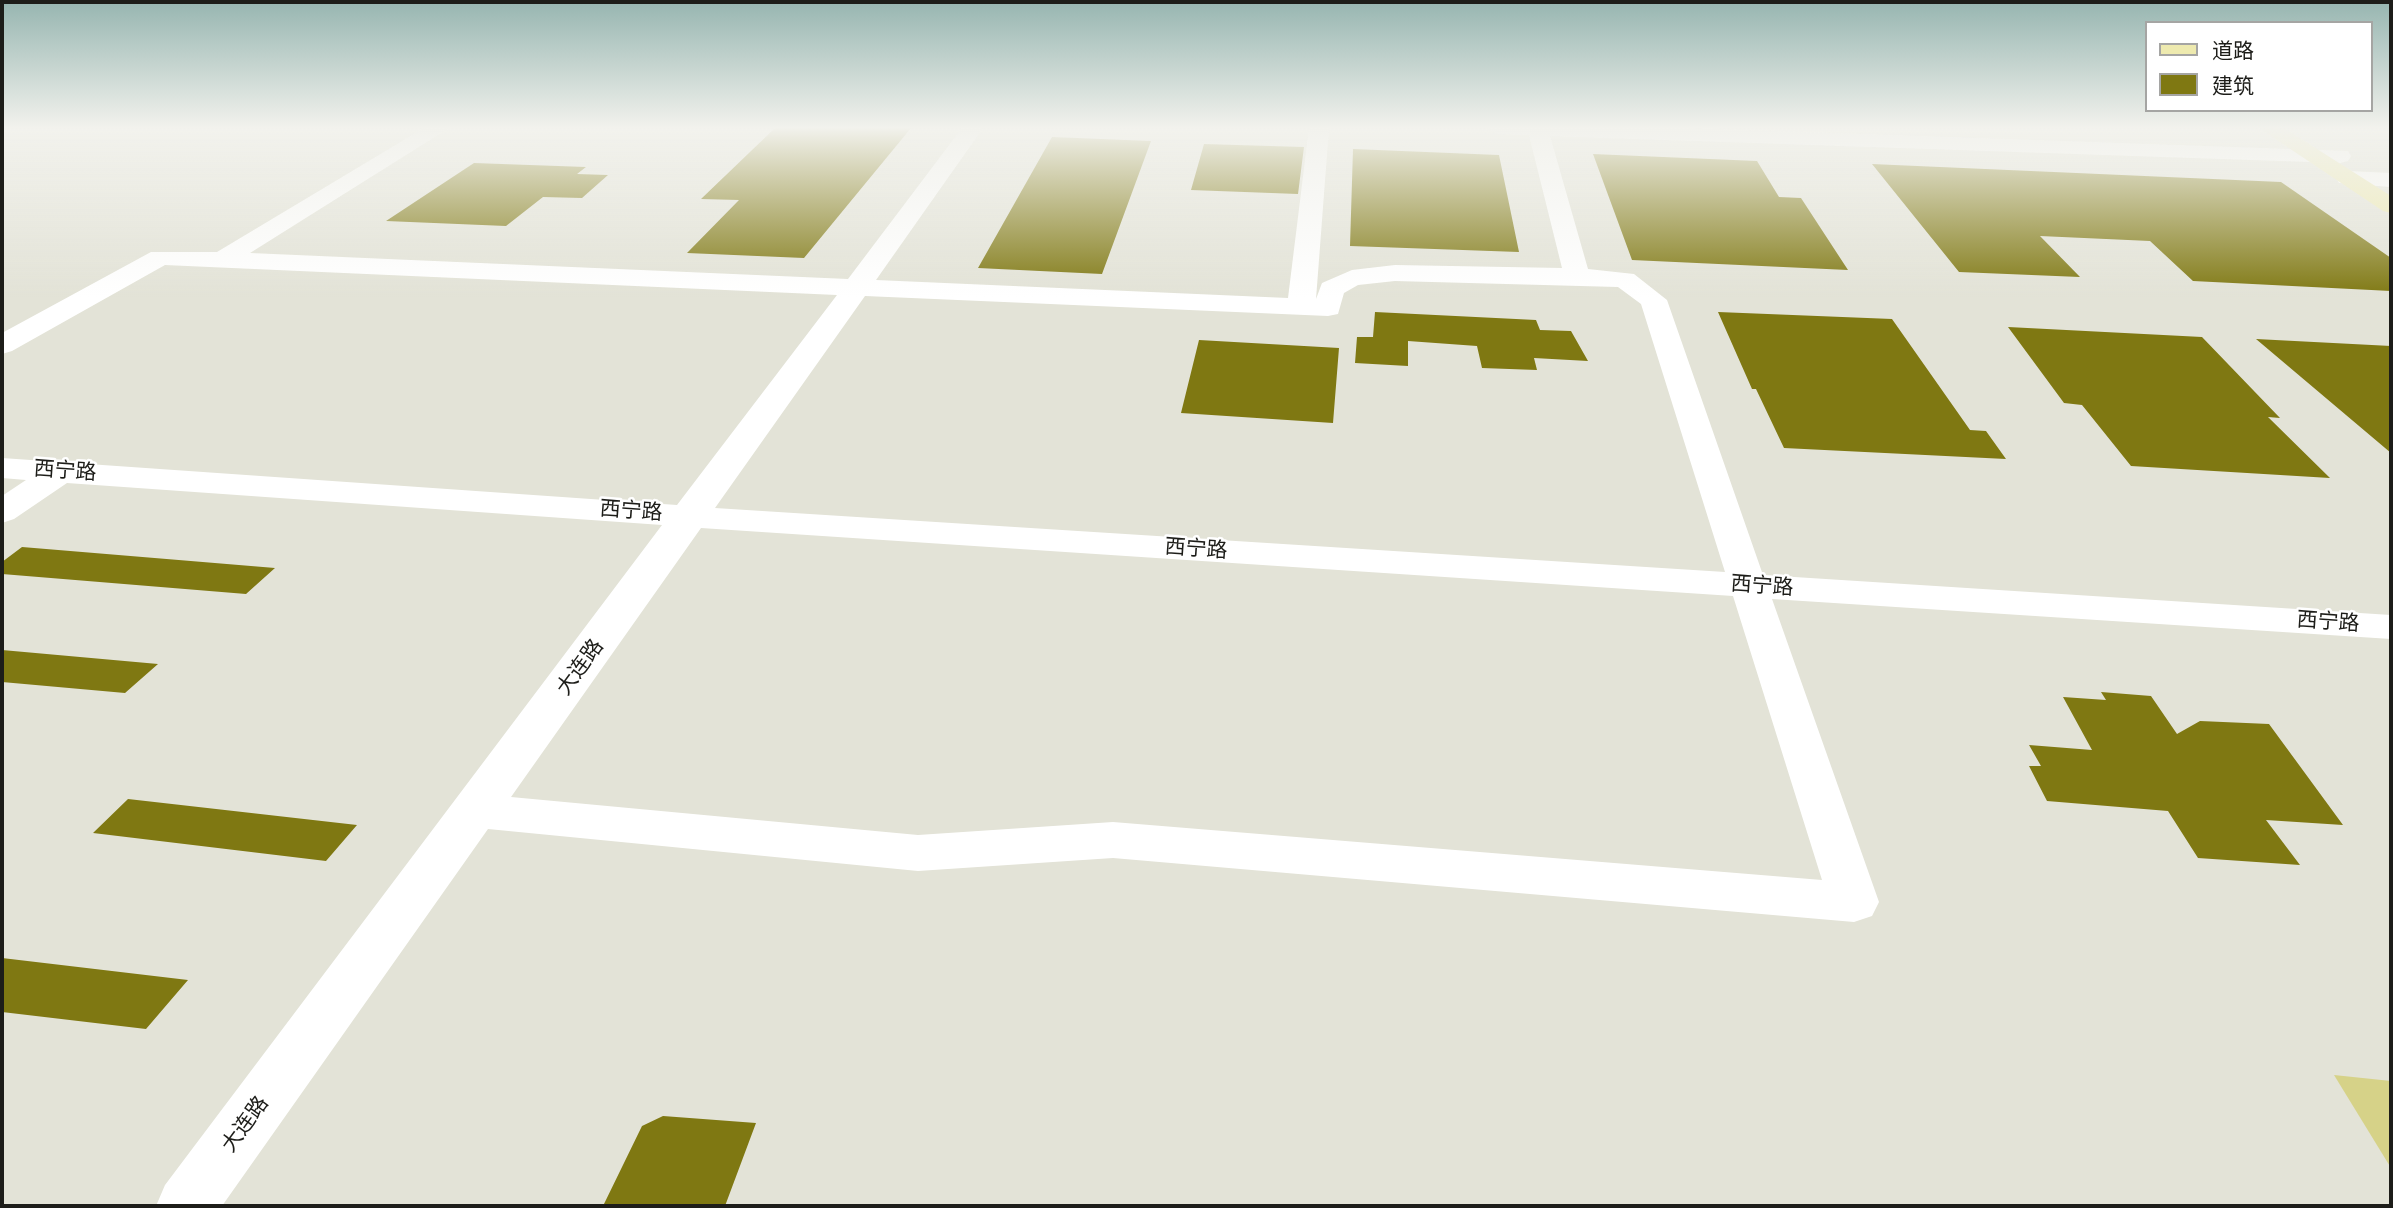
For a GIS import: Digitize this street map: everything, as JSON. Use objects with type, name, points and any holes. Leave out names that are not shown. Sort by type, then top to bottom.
[{"type":"main road","points":[[2365,184],[2391,206]]},
{"type":"street","points":[[221,260],[346,184]]},
{"type":"street","name":"大连路","points":[[187,1206],[932,184]]},
{"type":"street","points":[[1301,307],[1313,184]]},
{"type":"street","points":[[1553,184],[1577,276]]},
{"type":"street","points":[[2,345],[160,257],[1328,309],[1331,289],[1352,278],[1395,273],[1577,276],[1625,280],[1653,300],[1854,902],[1113,840],[918,853],[476,811]]},
{"type":"street","name":"西宁路","points":[[2,468],[692,517],[2391,627]]},
{"type":"street","points":[[2,512],[62,471]]},
{"type":"shaded area","points":[[2334,1075],[2391,1081],[2391,1168]]},
{"type":"building","points":[[442,184],[597,184],[582,198],[543,197],[506,226],[386,221]]},
{"type":"building","points":[[716,184],[865,184],[804,258],[687,253],[739,200],[701,199]]},
{"type":"building","points":[[1025,184],[1135,184],[1102,274],[978,268]]},
{"type":"building","points":[[1193,184],[1299,184],[1298,194],[1191,190]]},
{"type":"building","points":[[1352,184],[1505,184],[1519,252],[1350,246]]},
{"type":"building","points":[[1604,184],[1771,184],[1779,197],[1801,198],[1848,270],[1632,260]]},
{"type":"building","points":[[1888,184],[2284,184],[2391,258],[2391,291],[2193,281],[2150,241],[2040,236],[2080,277],[1959,272]]},
{"type":"building","points":[[1375,312],[1536,320],[1540,330],[1571,331],[1588,361],[1534,358],[1537,370],[1482,368],[1477,346],[1408,341],[1408,366],[1355,363],[1357,337],[1373,337]]},
{"type":"building","points":[[1718,312],[1892,319],[1970,430],[1986,431],[2006,459],[1784,448],[1756,389],[1752,389]]},
{"type":"building","points":[[2008,327],[2202,337],[2280,418],[2268,417],[2330,478],[2131,466],[2082,405],[2064,403]]},
{"type":"building","points":[[2256,339],[2391,346],[2391,453]]},
{"type":"building","points":[[1199,340],[1339,348],[1333,423],[1181,413]]},
{"type":"building","points":[[22,547],[275,568],[246,594],[2,574],[2,562]]},
{"type":"building","points":[[2,650],[158,664],[125,693],[2,682]]},
{"type":"building","points":[[2101,692],[2151,696],[2177,734],[2200,721],[2269,724],[2343,825],[2266,820],[2300,865],[2198,858],[2168,811],[2047,801],[2029,766],[2041,766],[2029,745],[2092,750],[2063,697],[2106,700]]},
{"type":"building","points":[[128,799],[357,825],[326,861],[93,833]]},
{"type":"building","points":[[2,958],[188,980],[146,1029],[2,1012]]},
{"type":"building","points":[[663,1116],[756,1123],[725,1206],[603,1206],[642,1126]]}]
